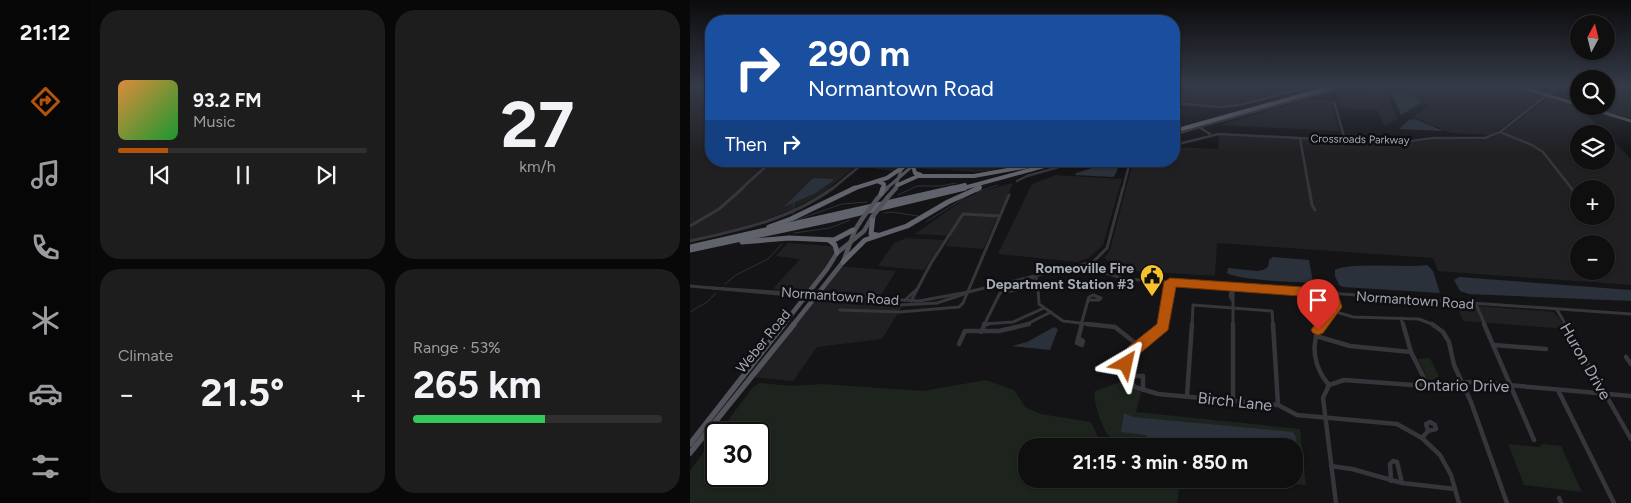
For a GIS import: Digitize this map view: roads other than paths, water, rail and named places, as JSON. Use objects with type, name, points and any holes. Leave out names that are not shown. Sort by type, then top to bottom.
[{"type":"highway","points":[[1180,128],[1247,108]]},
{"type":"highway","points":[[1180,128],[1251,108]]},
{"type":"highway","points":[[690,250],[706,243],[781,223],[844,192],[887,178],[903,167]]},
{"type":"highway","points":[[914,167],[917,174],[924,176]]},
{"type":"highway","points":[[898,185],[924,176],[974,176],[1024,167]]},
{"type":"highway","points":[[706,243],[992,179],[1034,167]]},
{"type":"highway","points":[[690,250],[908,202],[1042,167]]},
{"type":"highway","points":[[843,262],[862,242],[907,226],[977,188],[1043,167]]},
{"type":"highway","points":[[869,183],[884,183],[881,194]]},
{"type":"highway","points":[[873,216],[871,234],[882,234]]},
{"type":"highway","points":[[690,250],[771,239],[828,240],[839,238],[853,230]]},
{"type":"highway","points":[[828,240],[836,245],[837,253]]},
{"type":"main road","points":[[1613,115],[1631,120]]},
{"type":"main road","name":"Weber Road","points":[[690,444],[806,296],[837,253],[864,231],[873,216],[898,185],[903,167]]},
{"type":"main road","name":"Weber Road","points":[[690,453],[843,262],[847,255],[853,230],[881,194],[912,167]]},
{"type":"street","points":[[1180,133],[1266,108]]},
{"type":"street","points":[[1336,108],[1345,140]]},
{"type":"street","name":"Crossroads Parkway","points":[[1180,143],[1210,135],[1396,142],[1434,138],[1479,139],[1495,135],[1531,108]]},
{"type":"street","points":[[1199,128],[1210,135]]},
{"type":"street","points":[[1500,132],[1543,152],[1570,186]]},
{"type":"street","points":[[1300,138],[1312,205],[1315,210]]},
{"type":"street","points":[[690,226],[719,209],[765,167]]},
{"type":"street","points":[[690,241],[741,230],[795,210],[824,194],[858,167]]},
{"type":"street","points":[[1017,181],[1027,176],[1059,167]]},
{"type":"street","points":[[1093,262],[1108,248],[1128,167]]},
{"type":"street","points":[[840,310],[900,312],[955,309],[962,305],[1009,195]]},
{"type":"street","points":[[910,303],[931,263],[963,214],[1000,216]]},
{"type":"street","name":"Normantown Road","points":[[690,286],[910,303],[943,300],[961,296],[968,292],[1093,262],[1111,276],[1170,282],[1631,314]]},
{"type":"street","points":[[1034,277],[1039,304],[1052,312],[1060,320],[1115,327],[1138,346]]},
{"type":"street","points":[[1143,390],[1131,383],[1127,376],[1126,366],[1128,357],[1138,346],[1163,327],[1170,282]]},
{"type":"street","points":[[981,332],[1000,293],[1037,286]]},
{"type":"street","points":[[1232,287],[1234,290],[1232,300],[1232,400]]},
{"type":"street","points":[[904,301],[918,289]]},
{"type":"street","points":[[1332,294],[1331,299],[1334,310]]},
{"type":"street","name":"Normantown Road","points":[[814,297],[904,301],[910,303]]},
{"type":"street","points":[[1078,338],[1088,300]]},
{"type":"street","points":[[1476,304],[1534,440]]},
{"type":"street","points":[[1187,396],[1193,305],[1272,311],[1278,405]]},
{"type":"street","points":[[984,324],[1013,322],[1044,308]]},
{"type":"street","name":"Huron Drive","points":[[1557,309],[1631,439]]},
{"type":"street","points":[[1334,310],[1360,318],[1401,318],[1426,321],[1443,332],[1449,342],[1454,365],[1471,402],[1507,503]]},
{"type":"street","points":[[1334,310],[1322,324],[1316,336],[1318,368],[1320,375],[1328,385],[1323,398],[1324,418],[1336,503]]},
{"type":"street","points":[[959,344],[965,331],[996,332],[1015,329],[1052,312]]},
{"type":"street","points":[[1322,324],[1312,317],[1311,313],[1316,312],[1326,319]]},
{"type":"street","points":[[1401,318],[1411,352],[1426,384]]},
{"type":"street","points":[[1316,336],[1350,346],[1411,352]]},
{"type":"street","points":[[1493,345],[1546,349]]},
{"type":"street","points":[[1126,366],[1119,362],[1118,359],[1128,357]]},
{"type":"street","points":[[1626,357],[1631,364]]},
{"type":"street","points":[[1127,376],[1143,376],[1143,390]]},
{"type":"street","name":"Ontario Drive","points":[[1328,385],[1344,380],[1426,384],[1461,382],[1631,396]]},
{"type":"street","points":[[1557,389],[1614,503]]},
{"type":"street","name":"Birch Lane","points":[[1143,390],[1158,394],[1278,405],[1297,415],[1387,422],[1407,428],[1422,438],[1440,455],[1450,475],[1459,503]]},
{"type":"street","points":[[1422,438],[1428,431]]},
{"type":"street","points":[[1391,481],[1390,464],[1393,461],[1397,462],[1400,466],[1402,483]]},
{"type":"street","points":[[1331,466],[1352,469],[1402,483],[1455,488]]},
{"type":"waterway","points":[[898,195],[917,186],[940,186],[956,183]]},
{"type":"waterway","points":[[977,192],[998,185]]},
{"type":"waterway","points":[[926,222],[969,195]]},
{"type":"waterway","points":[[796,220],[842,204],[867,202]]},
{"type":"waterway","points":[[793,214],[794,203]]},
{"type":"waterway","points":[[884,213],[892,212],[918,216]]},
{"type":"waterway","points":[[794,233],[830,228],[850,220]]},
{"type":"waterway","points":[[725,284],[736,275],[768,259],[782,244]]},
{"type":"waterway","points":[[690,312],[707,302],[716,293]]},
{"type":"place","name":"Romeoville Fire Department Station #3","points":[[1152,297]]}]
